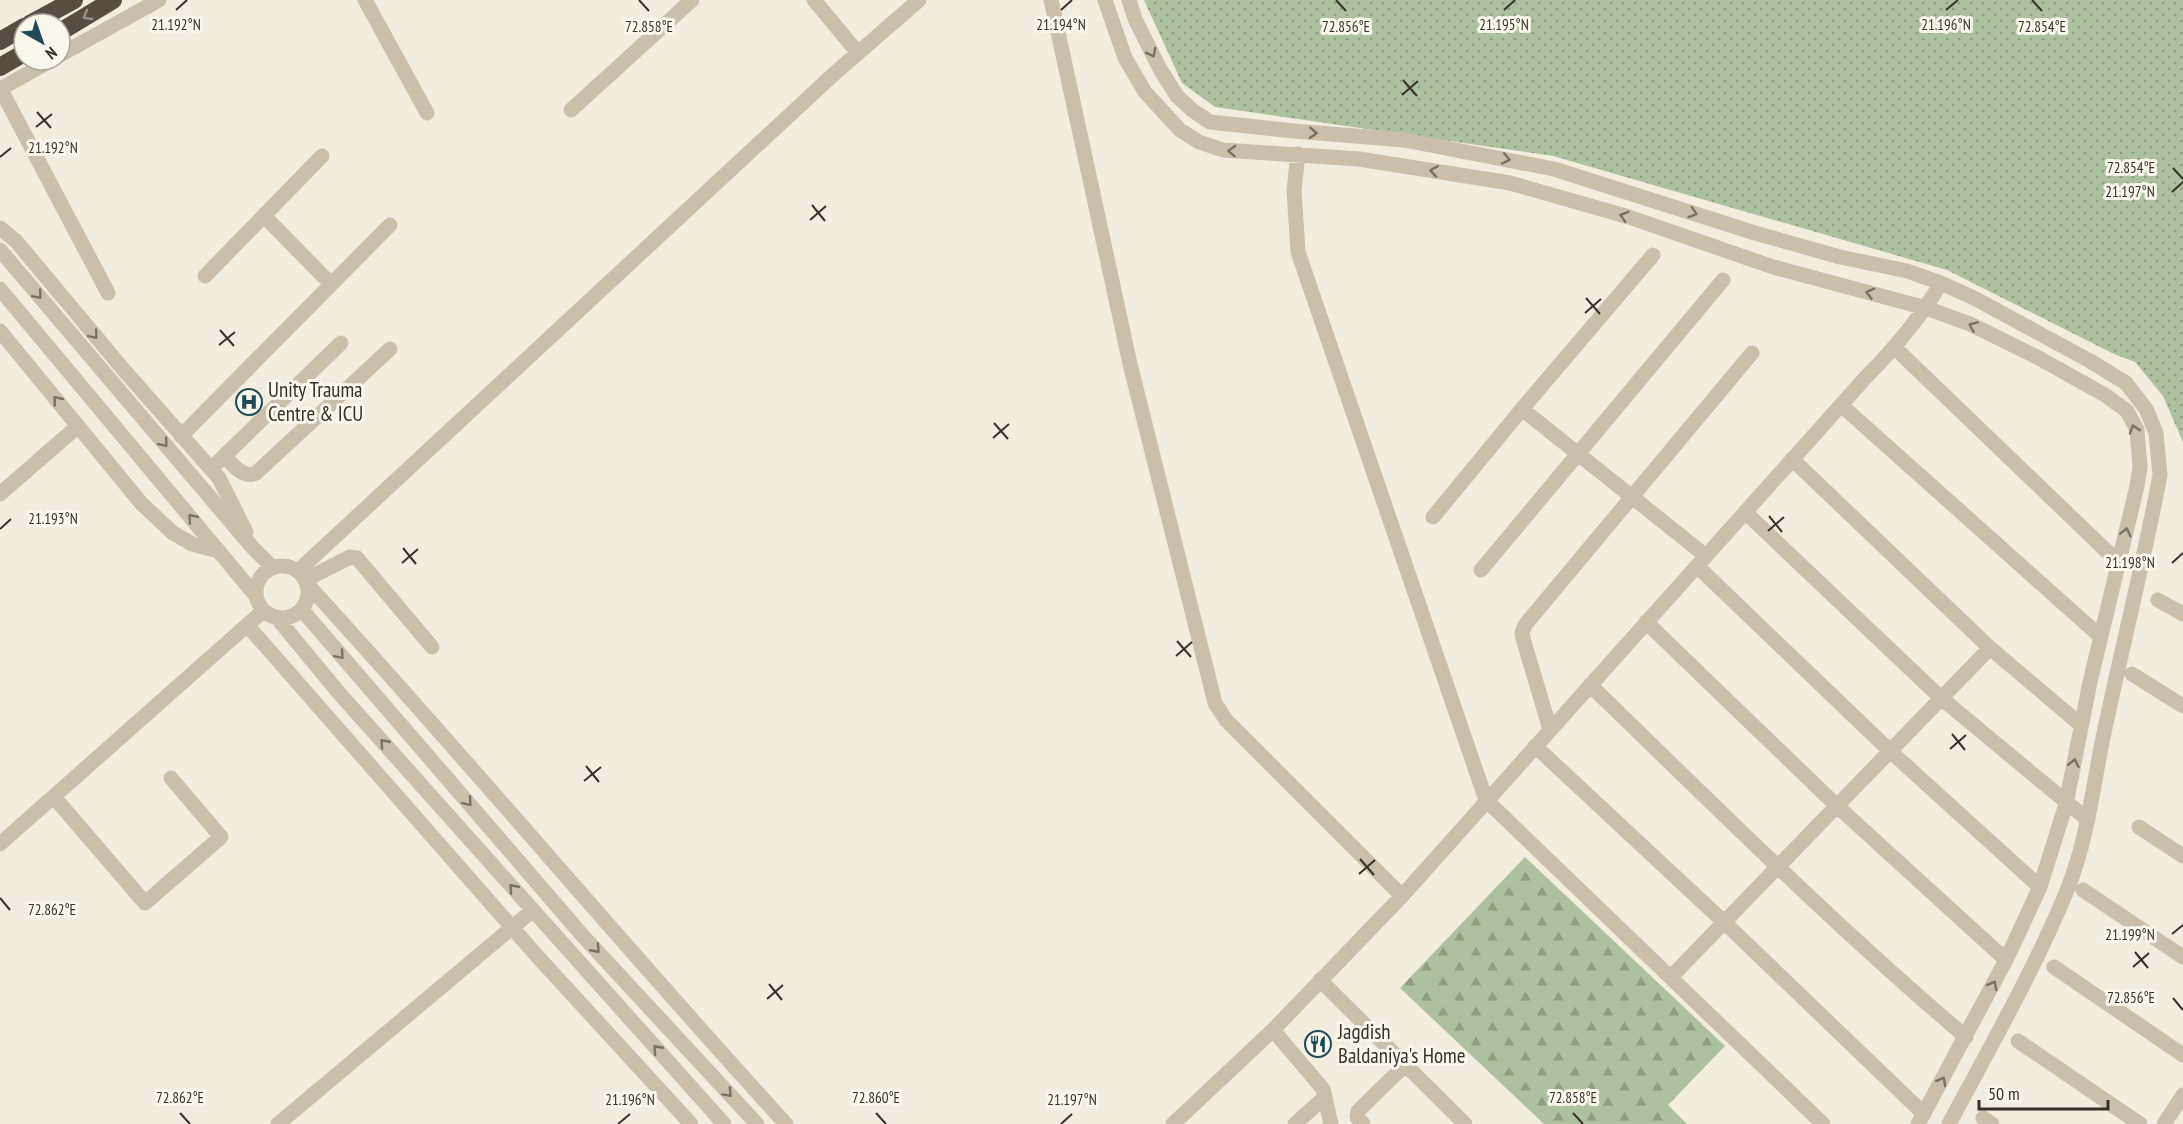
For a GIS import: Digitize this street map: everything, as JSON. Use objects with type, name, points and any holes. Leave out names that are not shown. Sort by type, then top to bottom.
[{"type":"highway","points":[[52,12],[74,0]]},
{"type":"highway","points":[[72,25],[113,0]]},
{"type":"street","points":[[72,48],[159,0]]},
{"type":"street","points":[[365,0],[428,113]]},
{"type":"street","points":[[571,111],[692,0]]},
{"type":"street","points":[[814,0],[858,53]]},
{"type":"street","points":[[304,578],[858,53],[920,0]]},
{"type":"street","points":[[1051,0],[1130,364],[1215,704],[1226,720],[1402,896]]},
{"type":"street","points":[[1105,0],[1125,58],[1145,92],[1180,130],[1199,142],[1222,150],[1359,159],[1510,183],[1629,217],[1773,267],[1926,308],[1970,324],[2037,357],[2104,395],[2127,411],[2137,430],[2140,467],[2081,724],[2066,804],[2040,887],[2006,960],[1921,1119],[1724,922],[1535,746]]},
{"type":"street","points":[[1128,0],[1160,69],[1177,96],[1210,122],[1404,140],[1554,169],[1755,233],[1840,257],[1907,271],[1974,298],[2126,383],[2146,409],[2156,433],[2160,475],[2103,736],[2088,820],[2063,898],[2026,977],[1949,1124]]},
{"type":"street","points":[[30,72],[0,88],[108,293]]},
{"type":"street","points":[[1298,154],[1294,190],[1298,252],[1486,801],[1822,1124]]},
{"type":"street","points":[[205,276],[322,156]]},
{"type":"street","points":[[264,216],[331,284]]},
{"type":"street","points":[[181,436],[390,225]]},
{"type":"street","points":[[0,228],[16,241],[211,469],[227,490],[253,548]]},
{"type":"street","points":[[0,250],[253,548],[273,568]]},
{"type":"street","points":[[1433,517],[1653,255]]},
{"type":"street","points":[[1481,570],[1723,280]]},
{"type":"street","points":[[1173,1124],[1272,1030],[1402,896],[1792,459],[1895,348],[1926,308],[1941,283]]},
{"type":"street","points":[[0,289],[256,596],[263,611],[277,618],[286,619],[302,610],[307,603],[304,578]]},
{"type":"street","points":[[0,332],[141,503],[172,533],[192,544],[219,551]]},
{"type":"street","points":[[211,469],[341,343]]},
{"type":"street","points":[[1895,348],[2118,562]]},
{"type":"street","points":[[224,456],[244,474],[250,476],[256,473],[390,349]]},
{"type":"street","points":[[1550,729],[1522,633],[1525,625],[1752,353]]},
{"type":"street","points":[[1841,405],[2101,637]]},
{"type":"street","points":[[1522,409],[1632,497],[1701,561],[1890,751],[2040,887]]},
{"type":"street","points":[[0,494],[78,426]]},
{"type":"street","points":[[1792,459],[1990,648],[2081,724]]},
{"type":"street","points":[[1745,512],[1941,698],[2088,820]]},
{"type":"street","points":[[304,578],[350,557],[357,558],[432,647]]},
{"type":"street","points":[[256,596],[260,579],[265,572],[273,568],[281,566],[304,578],[786,1124]]},
{"type":"street","points":[[2158,600],[2183,614]]},
{"type":"street","points":[[302,610],[583,936],[757,1124]]},
{"type":"street","points":[[0,844],[263,611]]},
{"type":"street","points":[[277,618],[339,693],[724,1124]]},
{"type":"street","points":[[1646,622],[1837,806],[2006,960]]},
{"type":"street","points":[[247,625],[513,928],[690,1124]]},
{"type":"street","points":[[1671,977],[1990,648]]},
{"type":"street","points":[[2132,674],[2183,706]]},
{"type":"street","points":[[1590,685],[1778,867],[1905,985],[1966,1037]]},
{"type":"street","points":[[54,797],[145,903],[221,837],[171,778]]},
{"type":"street","points":[[2139,827],[2183,856]]},
{"type":"street","points":[[2083,890],[2183,957]]},
{"type":"street","points":[[278,1124],[533,910]]},
{"type":"street","points":[[2054,967],[2183,1055]]},
{"type":"street","points":[[1320,980],[1465,1124]]},
{"type":"street","points":[[1272,1030],[1318,1081],[1325,1097],[1331,1124]]},
{"type":"street","points":[[2018,1041],[2140,1124]]},
{"type":"street","points":[[1363,1124],[1357,1117],[1358,1111],[1405,1065]]},
{"type":"street","points":[[2164,1124],[2183,1095]]},
{"type":"street","points":[[1295,1124],[1325,1097]]},
{"type":"green space","points":[[1144,0],[2183,0],[2183,442],[2163,396],[2135,362],[2114,354],[1947,270],[1553,156],[1215,107],[1182,83]]},
{"type":"green space","points":[[1525,857],[1725,1046],[1668,1105],[1687,1124],[1544,1124],[1400,988]]},
{"type":"place","name":"Unity Trauma Centre & ICU","points":[[249,402]]},
{"type":"place","name":"Jagdish Baldaniya's Home","points":[[1318,1044]]}]
